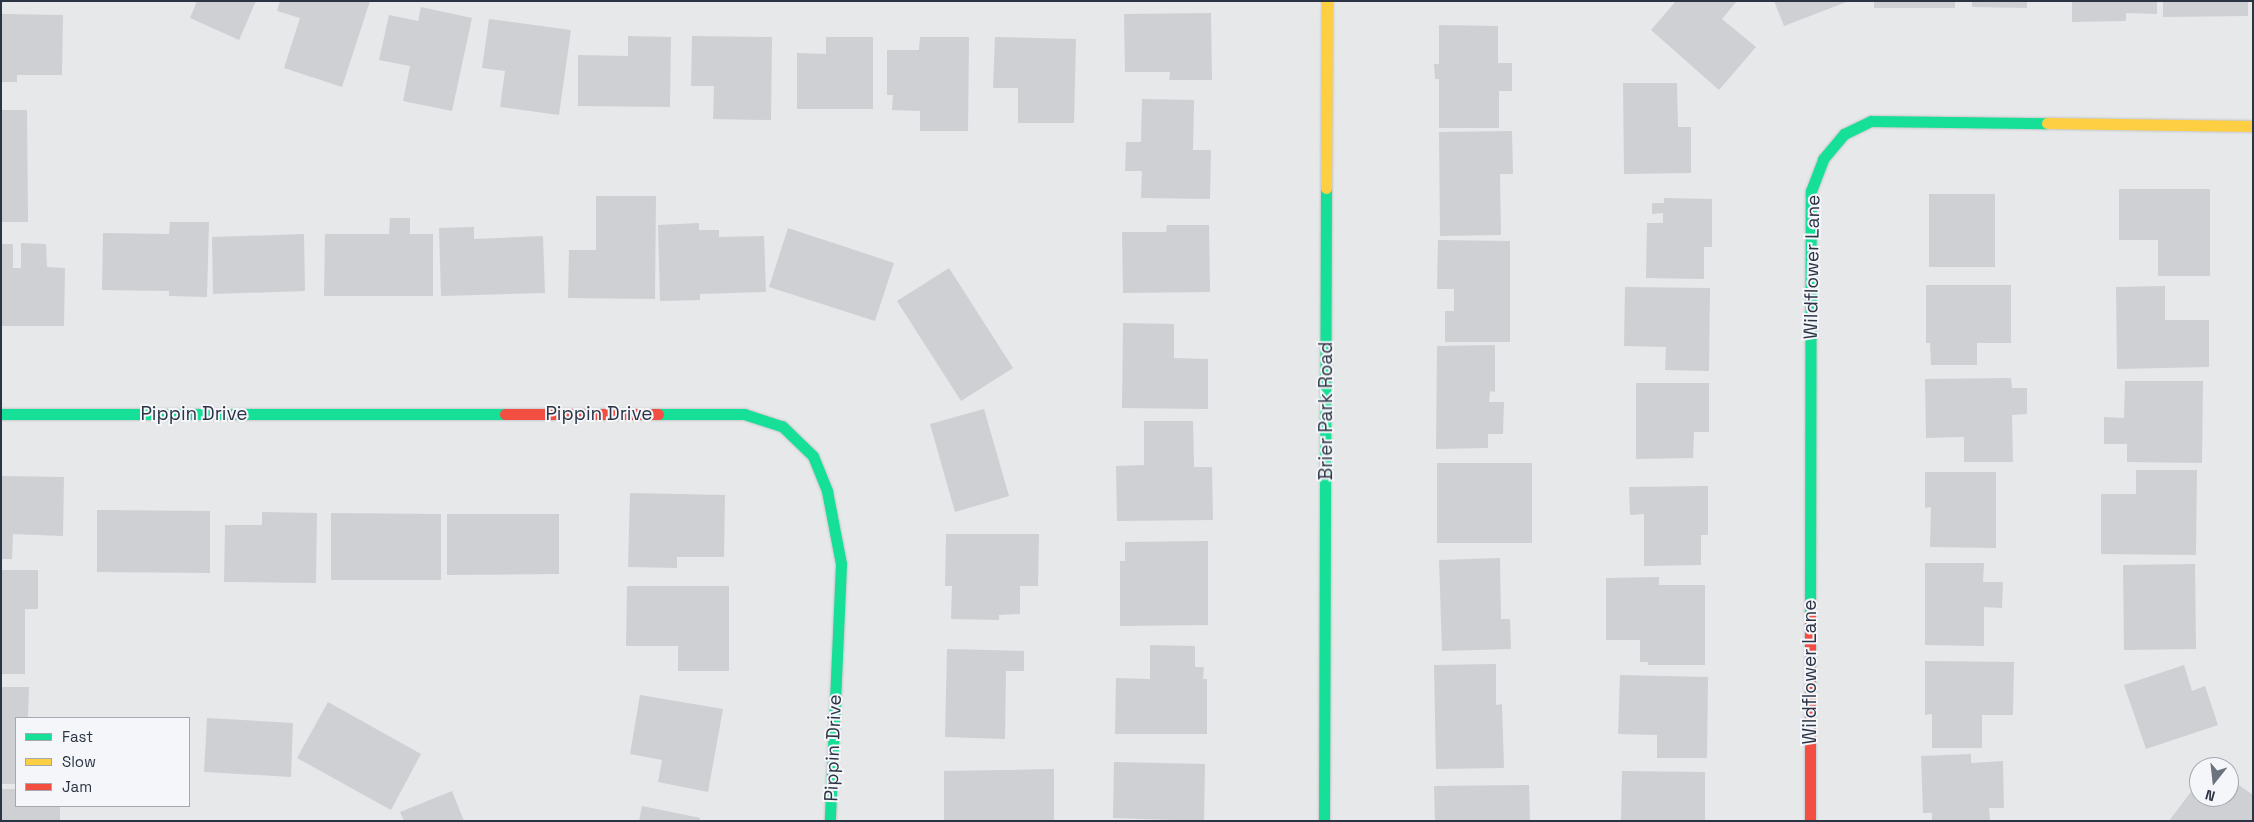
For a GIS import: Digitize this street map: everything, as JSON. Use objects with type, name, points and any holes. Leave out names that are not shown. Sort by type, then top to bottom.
[{"type":"street","name":"Brier Park Road","points":[[1324,821],[1327,1]]},
{"type":"street","name":"Wildflower Lane","points":[[1810,821],[1811,192],[1823,159],[1844,134],[1871,121],[2253,126]]},
{"type":"street","name":"Pippin Drive","points":[[1,414],[744,414],[782,426],[813,456],[827,491],[841,564],[830,821]]},
{"type":"building","points":[[197,1],[256,1],[239,40],[190,18]]},
{"type":"building","points":[[280,1],[370,1],[342,87],[284,68],[300,18],[277,11]]},
{"type":"building","points":[[1676,1],[1737,1],[1722,19],[1756,47],[1719,90],[1651,30]]},
{"type":"building","points":[[1774,1],[1849,1],[1784,26]]},
{"type":"building","points":[[1874,1],[1955,1],[1955,8],[1874,8]]},
{"type":"building","points":[[1972,1],[2027,1],[2027,8],[1972,7]]},
{"type":"building","points":[[2072,1],[2157,1],[2157,14],[2126,13],[2126,21],[2072,22]]},
{"type":"building","points":[[2163,1],[2248,1],[2248,16],[2163,17]]},
{"type":"building","points":[[421,7],[472,18],[452,111],[403,101],[410,66],[379,60],[389,15],[418,21]]},
{"type":"building","points":[[1211,13],[1212,80],[1169,80],[1170,72],[1125,72],[1124,14]]},
{"type":"building","points":[[1,14],[63,15],[62,75],[17,75],[17,82],[1,82]]},
{"type":"building","points":[[489,19],[571,30],[559,115],[500,107],[505,71],[482,68]]},
{"type":"building","points":[[1439,25],[1498,26],[1498,63],[1512,63],[1512,91],[1499,91],[1499,128],[1439,128],[1439,79],[1435,79],[1434,64],[1439,64]]},
{"type":"building","points":[[628,36],[671,37],[670,107],[578,106],[578,55],[628,56]]},
{"type":"building","points":[[692,36],[772,37],[771,120],[713,119],[714,86],[691,86]]},
{"type":"building","points":[[826,37],[873,37],[873,109],[797,109],[797,53],[826,54]]},
{"type":"building","points":[[920,37],[969,37],[968,131],[920,131],[920,111],[892,110],[893,95],[887,95],[887,50],[919,50]]},
{"type":"building","points":[[995,37],[1076,39],[1074,123],[1018,123],[1018,88],[993,88]]},
{"type":"building","points":[[1623,83],[1677,83],[1678,127],[1691,127],[1691,173],[1624,174]]},
{"type":"building","points":[[1142,99],[1194,100],[1193,150],[1211,150],[1210,199],[1141,198],[1142,171],[1125,171],[1126,142],[1141,142]]},
{"type":"building","points":[[1,110],[27,110],[28,222],[1,222]]},
{"type":"building","points":[[1512,131],[1513,174],[1500,174],[1501,235],[1440,236],[1439,132]]},
{"type":"building","points":[[2119,189],[2210,189],[2210,276],[2158,276],[2158,240],[2119,240]]},
{"type":"building","points":[[1929,194],[1995,194],[1995,267],[1929,267]]},
{"type":"building","points":[[596,196],[656,196],[655,299],[568,298],[569,250],[596,250]]},
{"type":"building","points":[[1664,198],[1712,199],[1712,247],[1704,247],[1704,279],[1646,278],[1647,223],[1663,223],[1663,213],[1652,214],[1652,203],[1664,203]]},
{"type":"building","points":[[390,218],[410,218],[410,234],[433,234],[433,296],[324,296],[325,234],[389,234]]},
{"type":"building","points":[[170,222],[209,222],[207,297],[169,296],[169,291],[102,290],[103,233],[169,234]]},
{"type":"building","points":[[699,223],[699,230],[719,230],[719,237],[764,236],[766,292],[700,294],[700,300],[660,301],[658,225]]},
{"type":"building","points":[[1167,225],[1209,225],[1210,292],[1123,293],[1122,232],[1166,232]]},
{"type":"building","points":[[474,227],[474,239],[543,236],[545,293],[441,296],[439,228]]},
{"type":"building","points":[[788,228],[894,263],[875,321],[769,287]]},
{"type":"building","points":[[304,234],[305,291],[213,294],[212,237]]},
{"type":"building","points":[[1438,240],[1510,241],[1510,342],[1445,342],[1445,311],[1454,311],[1454,289],[1437,289]]},
{"type":"building","points":[[21,243],[46,244],[47,267],[65,268],[64,326],[1,326],[1,244],[13,244],[13,268],[21,268]]},
{"type":"building","points":[[949,268],[1013,368],[961,401],[897,301]]},
{"type":"building","points":[[1926,285],[2011,285],[2011,343],[1977,343],[1977,365],[1931,365],[1930,343],[1926,343]]},
{"type":"building","points":[[2165,286],[2165,320],[2209,320],[2209,367],[2117,369],[2116,287]]},
{"type":"building","points":[[1625,287],[1710,288],[1709,371],[1665,370],[1666,347],[1624,346]]},
{"type":"building","points":[[1123,323],[1174,324],[1174,358],[1208,359],[1208,409],[1122,408]]},
{"type":"building","points":[[1495,345],[1495,392],[1490,391],[1489,402],[1504,402],[1503,434],[1488,434],[1488,448],[1436,449],[1437,346]]},
{"type":"building","points":[[2011,378],[2012,388],[2027,388],[2027,414],[2012,415],[2013,462],[1964,462],[1964,437],[1926,438],[1925,379]]},
{"type":"building","points":[[2125,381],[2203,381],[2202,463],[2127,462],[2127,444],[2104,444],[2104,417],[2124,418]]},
{"type":"building","points":[[1636,383],[1709,383],[1709,432],[1694,432],[1693,458],[1636,459]]},
{"type":"building","points":[[984,409],[1009,496],[955,512],[930,424]]},
{"type":"building","points":[[1144,421],[1193,421],[1194,467],[1212,467],[1213,520],[1117,521],[1116,466],[1144,465]]},
{"type":"building","points":[[1437,463],[1532,463],[1532,543],[1437,543]]},
{"type":"building","points":[[2136,470],[2197,470],[2196,555],[2101,554],[2101,494],[2136,494]]},
{"type":"building","points":[[1925,472],[1996,472],[1996,548],[1930,547],[1931,507],[1925,508]]},
{"type":"building","points":[[1,476],[64,477],[63,536],[13,534],[12,559],[1,559]]},
{"type":"building","points":[[1708,486],[1708,535],[1701,535],[1701,565],[1644,566],[1644,514],[1630,515],[1629,487]]},
{"type":"building","points":[[630,493],[725,495],[724,557],[677,557],[677,568],[628,567]]},
{"type":"building","points":[[97,510],[210,511],[210,573],[97,572]]},
{"type":"building","points":[[262,512],[317,513],[316,583],[224,582],[225,525],[262,525]]},
{"type":"building","points":[[331,513],[441,514],[441,580],[331,580]]},
{"type":"building","points":[[447,514],[559,514],[559,574],[447,575]]},
{"type":"building","points":[[946,534],[1039,534],[1038,586],[1020,586],[1020,614],[999,615],[999,620],[951,619],[952,586],[945,586]]},
{"type":"building","points":[[1208,541],[1208,625],[1120,626],[1120,561],[1125,561],[1125,542]]},
{"type":"building","points":[[1500,558],[1501,619],[1510,619],[1511,649],[1442,651],[1439,560]]},
{"type":"building","points":[[1925,563],[1984,563],[1983,582],[2003,582],[2002,608],[1984,607],[1984,646],[1925,645]]},
{"type":"building","points":[[2195,564],[2196,649],[2124,650],[2123,565]]},
{"type":"building","points":[[1,570],[38,570],[38,609],[25,609],[25,674],[1,674]]},
{"type":"building","points":[[1659,577],[1659,585],[1705,585],[1705,665],[1648,665],[1648,662],[1640,662],[1640,640],[1606,640],[1606,578]]},
{"type":"building","points":[[627,586],[729,586],[729,671],[678,671],[678,646],[626,646]]},
{"type":"building","points":[[1150,645],[1195,646],[1195,667],[1204,667],[1203,679],[1207,679],[1207,734],[1115,734],[1116,678],[1150,679]]},
{"type":"building","points":[[947,649],[1024,651],[1024,671],[1006,671],[1005,739],[945,737]]},
{"type":"building","points":[[1925,661],[2014,662],[2013,715],[1982,715],[1982,748],[1932,748],[1932,714],[1925,715]]},
{"type":"building","points":[[1496,664],[1496,705],[1502,704],[1504,768],[1436,769],[1434,665]]},
{"type":"building","points":[[2184,665],[2192,691],[2205,686],[2218,725],[2146,749],[2124,685]]},
{"type":"building","points":[[1620,675],[1708,677],[1707,758],[1657,758],[1657,735],[1618,734]]},
{"type":"building","points":[[1,687],[29,687],[28,717],[15,717],[15,784],[1,784]]},
{"type":"building","points":[[640,695],[723,709],[708,792],[658,782],[662,760],[630,754]]},
{"type":"building","points":[[328,702],[421,754],[391,810],[297,758]]},
{"type":"building","points":[[207,718],[293,723],[291,777],[204,772]]},
{"type":"building","points":[[1971,754],[1971,763],[2003,761],[2004,808],[1989,808],[1990,821],[1932,821],[1932,813],[1923,813],[1921,756]]},
{"type":"building","points":[[1114,762],[1205,764],[1204,821],[1113,818]]},
{"type":"building","points":[[1054,769],[1054,821],[944,821],[944,771]]},
{"type":"building","points":[[1622,771],[1705,772],[1705,821],[1621,821]]},
{"type":"building","points":[[1529,785],[1530,821],[1435,821],[1434,786]]},
{"type":"building","points":[[2239,785],[2253,795],[2253,821],[2169,821],[2189,794],[2189,807],[2239,807]]},
{"type":"building","points":[[1,789],[15,789],[15,807],[60,807],[60,821],[1,821]]},
{"type":"building","points":[[452,791],[464,821],[404,821],[400,812]]},
{"type":"building","points":[[642,806],[700,818],[700,821],[639,821]]},
{"type":"traffic: fast","points":[[1810,616],[1811,191],[1823,159],[1844,134],[1871,121],[2047,123]]},
{"type":"traffic: fast","points":[[1324,821],[1326,188]]},
{"type":"traffic: fast","points":[[1,414],[505,414]]},
{"type":"traffic: fast","points":[[658,414],[744,414],[782,426],[813,456],[827,491],[841,564],[830,821]]},
{"type":"traffic: slow","points":[[1326,188],[1327,1]]},
{"type":"traffic: slow","points":[[2047,123],[2253,126]]},
{"type":"traffic: jam","points":[[505,414],[658,414]]},
{"type":"traffic: jam","points":[[1810,616],[1810,821]]}]
